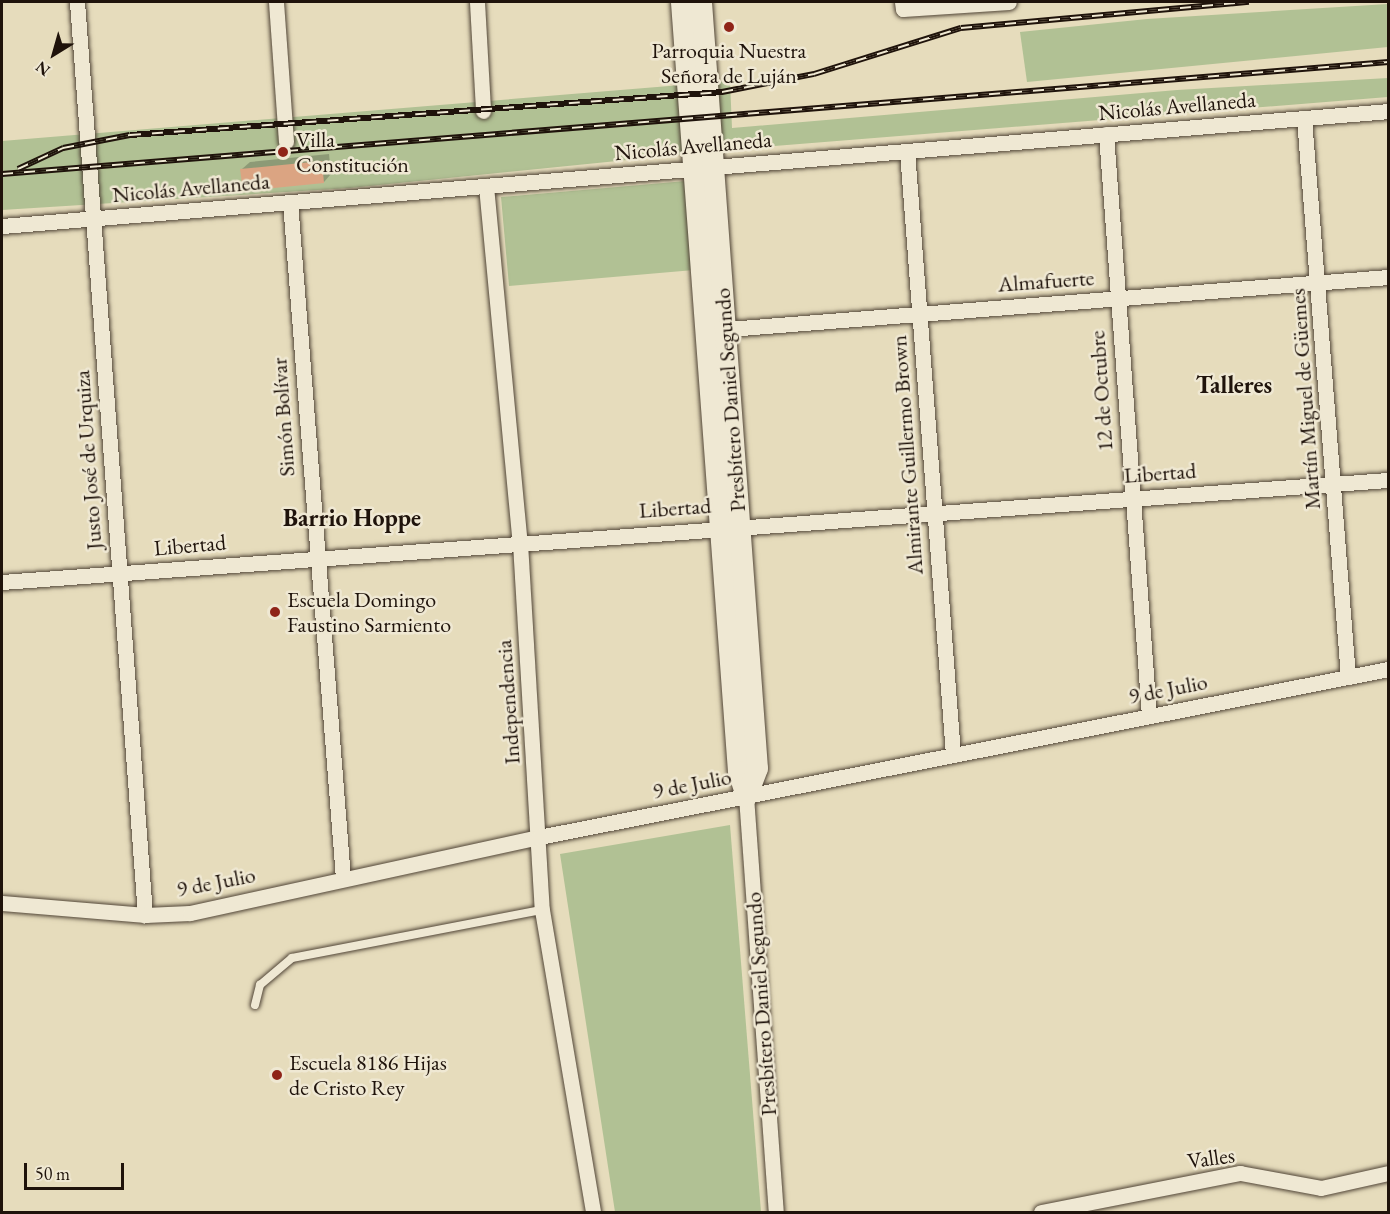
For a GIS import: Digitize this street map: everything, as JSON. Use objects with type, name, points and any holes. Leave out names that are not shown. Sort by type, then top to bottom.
[{"type":"main road","name":"Presbítero Daniel Segundo","points":[[681,2],[703,168],[730,527],[738,771],[746,796]]},
{"type":"main road","name":"Presbítero Daniel Segundo","points":[[701,2],[703,168]]},
{"type":"street","name":"Justo José de Urquiza","points":[[76,2],[145,915]]},
{"type":"street","points":[[276,2],[286,142]]},
{"type":"street","points":[[477,2],[483,111]]},
{"type":"street","points":[[903,5],[1009,2]]},
{"type":"street","name":"Nicolás Avellaneda","points":[[2,226],[1389,111]]},
{"type":"street","name":"Martín Miguel de Güemes","points":[[1305,118],[1348,677]]},
{"type":"street","name":"12 de Octubre","points":[[1106,134],[1116,299],[1149,716]]},
{"type":"street","name":"Almirante Guillermo Brown","points":[[907,151],[952,755]]},
{"type":"street","name":"Independencia","points":[[486,186],[520,543],[542,910],[593,1212]]},
{"type":"street","name":"Simón Bolívar","points":[[290,202],[343,879]]},
{"type":"street","name":"Almafuerte","points":[[715,329],[1389,277]]},
{"type":"street","name":"Libertad","points":[[2,582],[316,557],[1389,480]]},
{"type":"street","name":"9 de Julio","points":[[2,903],[145,915],[190,913],[539,837],[1389,669]]},
{"type":"street","name":"Presbítero Daniel Segundo","points":[[746,796],[776,1212]]},
{"type":"street","name":"Valles","points":[[1041,1212],[1240,1173],[1321,1188],[1389,1173]]},
{"type":"lane","points":[[255,1005],[260,985],[292,958],[542,910]]},
{"type":"green space","points":[[1388,4],[1388,47],[1027,82],[1020,32],[1147,19]]},
{"type":"green space","points":[[1388,78],[1388,97],[736,149],[350,188],[2,210],[2,141],[730,81],[732,128],[1177,90]]},
{"type":"green space","points":[[686,181],[694,270],[509,286],[501,197]]},
{"type":"green space","points":[[730,825],[761,1212],[615,1212],[560,854]]},
{"type":"building","points":[[322,161],[324,183],[243,191],[240,169]]},
{"type":"railway","points":[[18,169],[63,148],[130,135],[722,92],[814,74],[961,28],[1249,2]]},
{"type":"railway","points":[[2,174],[1388,62]]},
{"type":"place","name":"Parroquia Nuestra Señora de Luján","points":[[729,27]]},
{"type":"place","name":"Villa Constitución","points":[[283,152]]},
{"type":"place","name":"Escuela Domingo Faustino Sarmiento","points":[[275,612]]},
{"type":"place","name":"Escuela 8186 Hijas de Cristo Rey","points":[[277,1075]]},
{"type":"district","name":"Talleres","points":[[1234,385]]},
{"type":"district","name":"Barrio Hoppe","points":[[352,518]]}]
